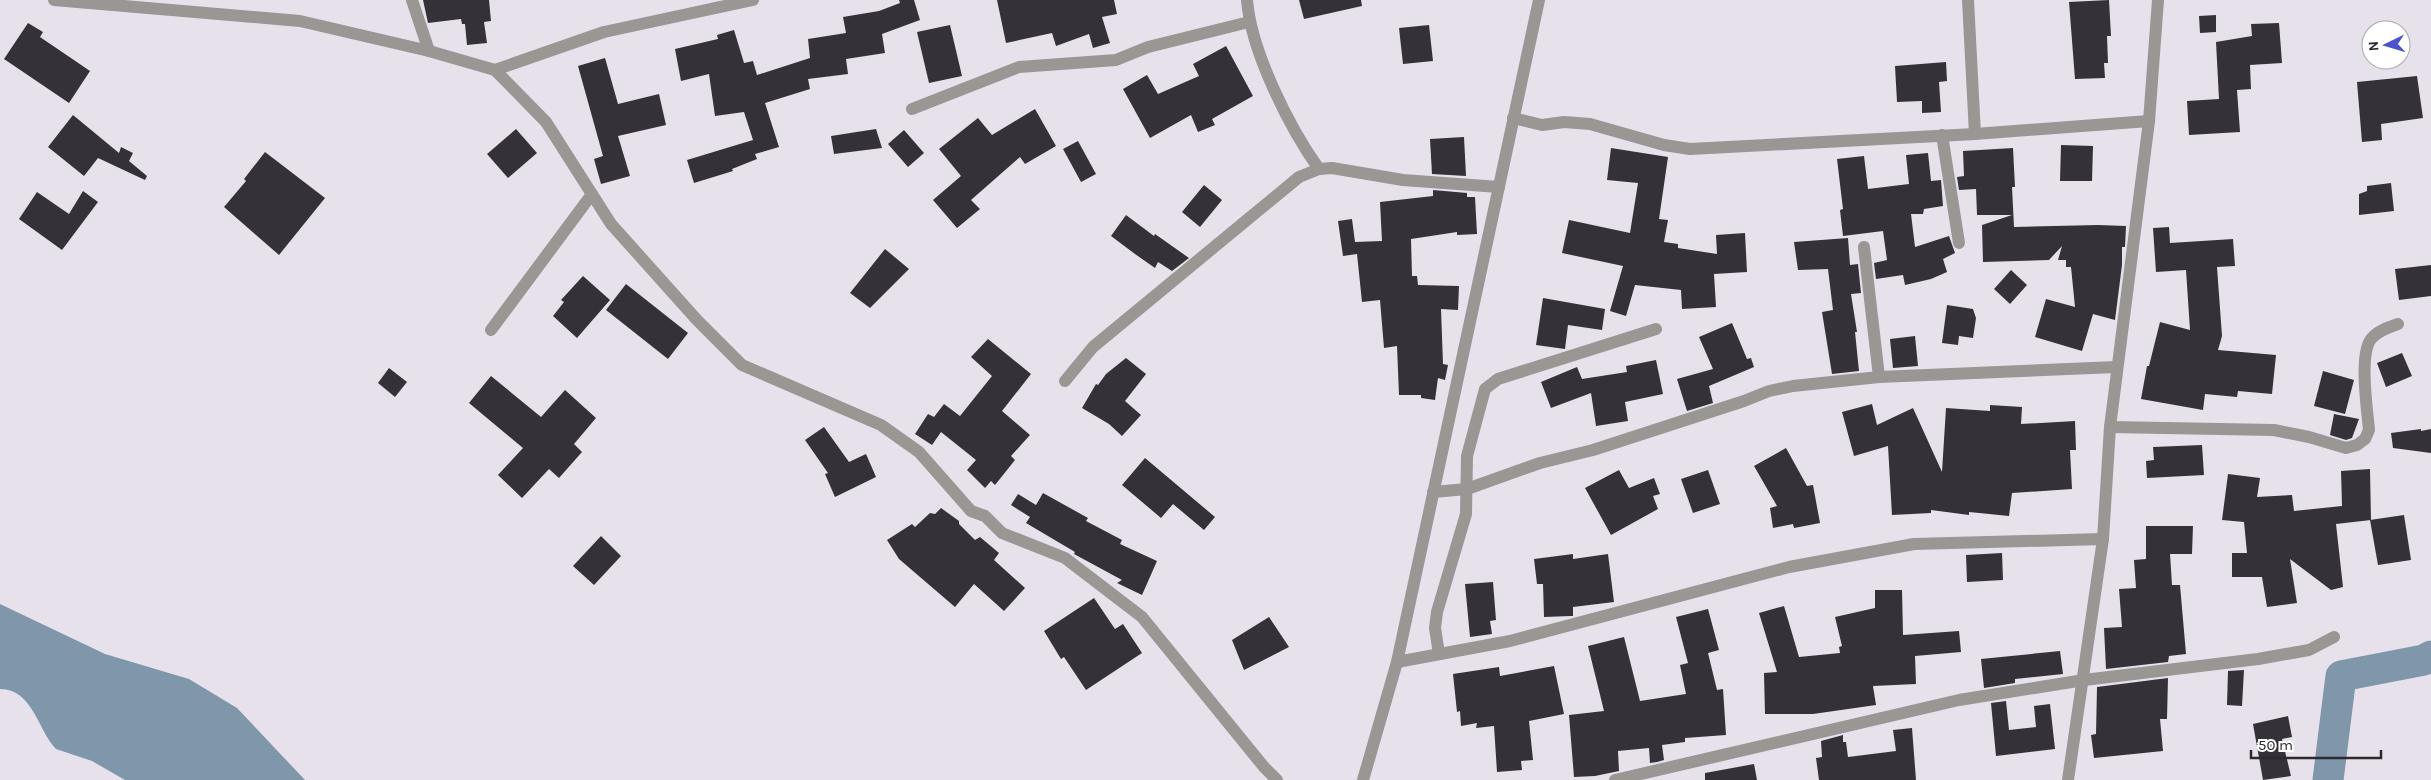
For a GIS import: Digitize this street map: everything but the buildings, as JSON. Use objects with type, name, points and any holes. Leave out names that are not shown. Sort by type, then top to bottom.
[{"type":"street","points":[[54,0],[300,21],[429,50],[495,70],[546,122],[611,224],[697,320],[742,365],[881,425],[920,452],[971,511],[985,516],[1002,533],[1065,558],[1142,617],[1264,767],[1277,780]]},
{"type":"street","points":[[412,0],[429,50]]},
{"type":"street","points":[[495,70],[604,32],[753,0]]},
{"type":"street","points":[[1247,0],[1249,22],[1272,82],[1302,145],[1319,169]]},
{"type":"street","points":[[1363,780],[1397,662],[1539,0]]},
{"type":"street","points":[[1968,0],[1975,134]]},
{"type":"street","points":[[2068,780],[2103,539],[2116,367],[2149,121],[2158,0]]},
{"type":"street","points":[[912,109],[1018,66],[1116,60],[1148,48],[1249,22]]},
{"type":"street","points":[[1513,118],[1542,125],[1564,122],[1590,124],[1664,145],[1690,149],[1975,134],[2149,121]]},
{"type":"street","points":[[1942,136],[1959,243]]},
{"type":"street","points":[[1065,380],[1100,341],[1299,176],[1319,169],[1332,168],[1403,180],[1499,186]]},
{"type":"street","points":[[491,330],[592,194]]},
{"type":"street","points":[[1864,247],[1879,377]]},
{"type":"street","points":[[2110,427],[2274,430],[2309,437],[2346,448],[2357,445],[2365,439],[2368,430],[2365,350],[2372,338],[2384,329],[2398,324]]},
{"type":"street","points":[[1439,654],[1435,628],[1437,612],[1466,514],[1467,456],[1485,389],[1498,379],[1656,329]]},
{"type":"street","points":[[1433,492],[1467,489],[1540,463],[1602,448],[1769,391],[1879,377],[2116,367]]},
{"type":"street","points":[[1397,662],[1510,641],[1789,566],[1914,544],[2103,539]]},
{"type":"street","points":[[1615,780],[1959,700],[2084,680],[2258,659],[2309,650],[2334,637]]},
{"type":"water","points":[[0,604],[105,654],[189,679],[237,708],[305,780],[125,780],[92,761],[56,749],[27,703],[11,691],[0,689]]},
{"type":"waterway","points":[[2328,780],[2341,676],[2424,660],[2431,656]]}]
